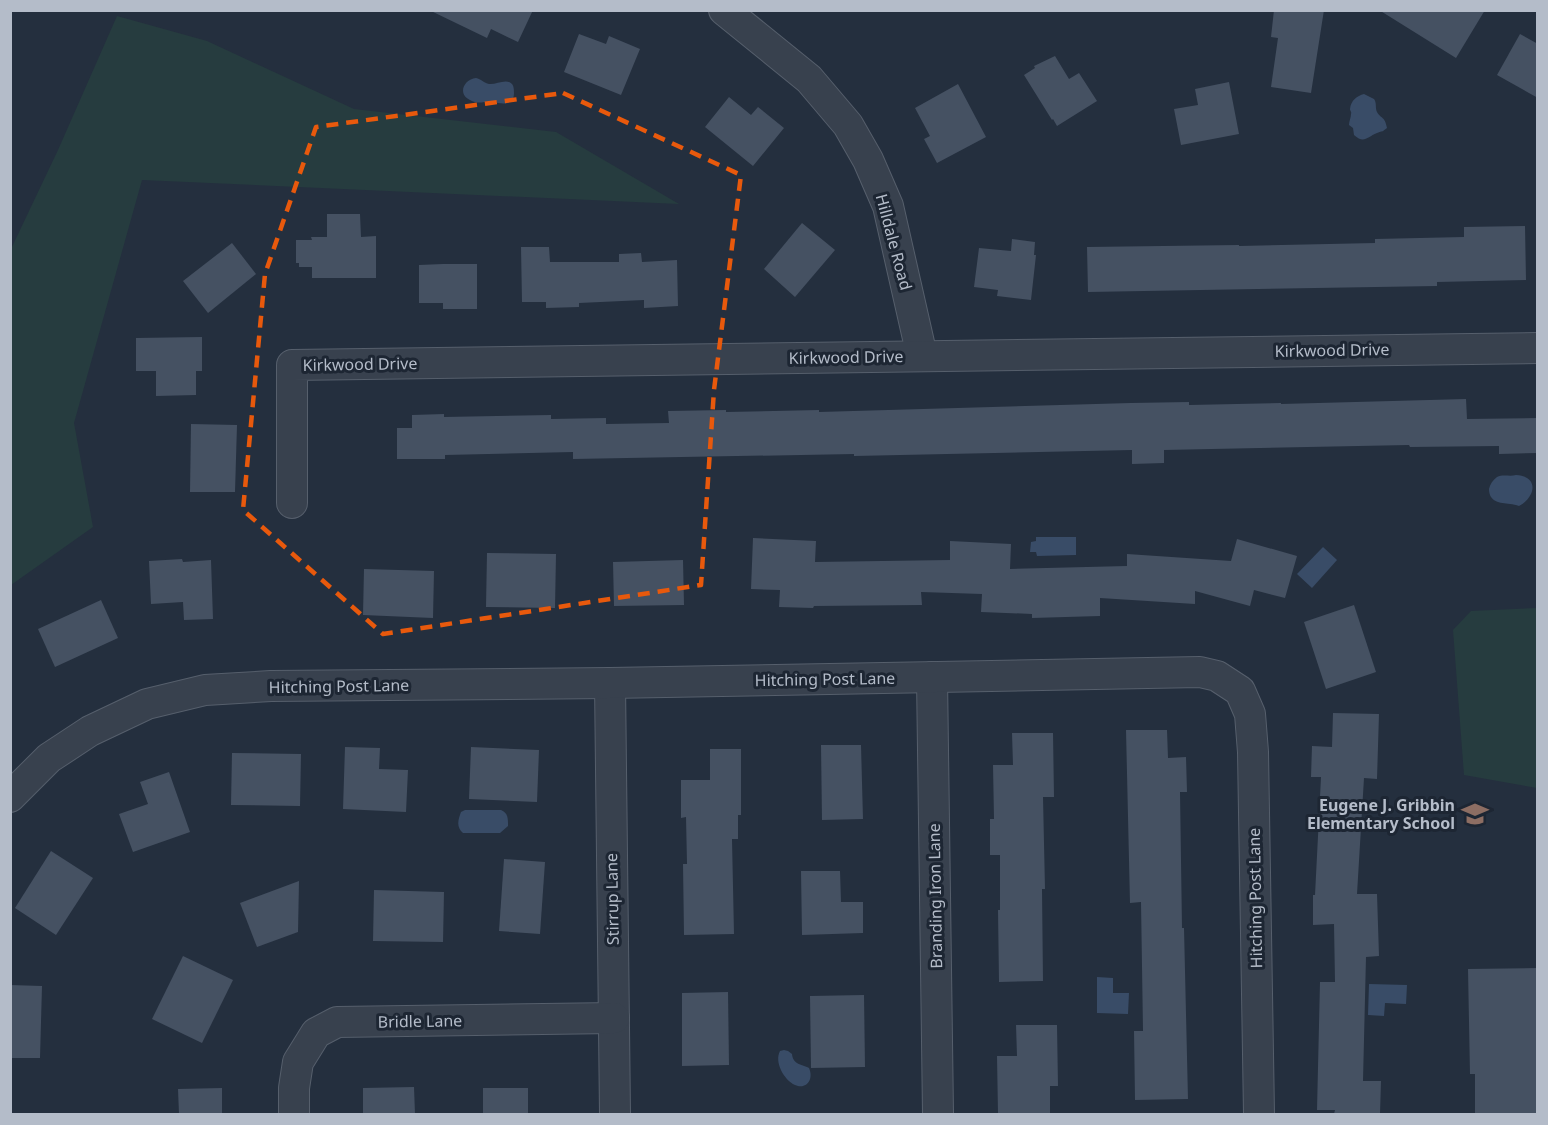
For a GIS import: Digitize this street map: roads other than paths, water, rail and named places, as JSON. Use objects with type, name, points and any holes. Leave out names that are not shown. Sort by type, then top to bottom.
[{"type":"street","name":"Hilldale Road","points":[[724,10],[809,79],[848,125],[868,160],[888,206],[922,356]]},
{"type":"street","name":"Kirkwood Drive","points":[[292,503],[292,365],[1538,348]]},
{"type":"street","name":"Hitching Post Lane","points":[[10,797],[49,758],[90,730],[147,704],[205,690],[271,686],[610,683],[1200,672],[1217,676],[1240,691],[1250,714],[1253,752],[1259,1114]]},
{"type":"street","name":"Branding Iron Lane","points":[[932,677],[938,1114]]},
{"type":"street","name":"Stirrup Lane","points":[[610,683],[615,1114]]},
{"type":"street","name":"Bridle Lane","points":[[294,1114],[294,1088],[298,1062],[316,1033],[337,1022],[614,1018]]},
{"type":"water","points":[[476,78],[489,84],[510,82],[514,88],[512,100],[504,103],[478,103],[470,100],[464,94],[464,87],[468,81]]},
{"type":"water","points":[[1364,94],[1374,99],[1377,112],[1387,128],[1368,138],[1360,139],[1354,135],[1353,128],[1349,125],[1350,109],[1353,101]]},
{"type":"water","points":[[1516,475],[1529,479],[1532,483],[1532,492],[1525,502],[1519,506],[1499,502],[1491,497],[1489,489],[1494,479],[1499,476]]},
{"type":"water","points":[[1036,537],[1076,537],[1076,555],[1037,556],[1036,552],[1030,552],[1031,542],[1036,541]]},
{"type":"water","points":[[1323,547],[1337,560],[1312,588],[1297,574]]},
{"type":"water","points":[[501,810],[507,816],[508,826],[500,833],[463,833],[458,826],[458,821],[461,812]]},
{"type":"water","points":[[1097,977],[1113,978],[1113,993],[1129,993],[1128,1014],[1097,1013]]},
{"type":"water","points":[[1369,984],[1407,985],[1406,1004],[1385,1003],[1384,1016],[1368,1015]]},
{"type":"water","points":[[784,1050],[792,1054],[796,1062],[809,1068],[811,1076],[806,1085],[795,1085],[784,1075],[779,1065],[778,1055]]},
{"type":"place","name":"Eugene J. Gribbin Elementary School","points":[[1475,814]]}]
